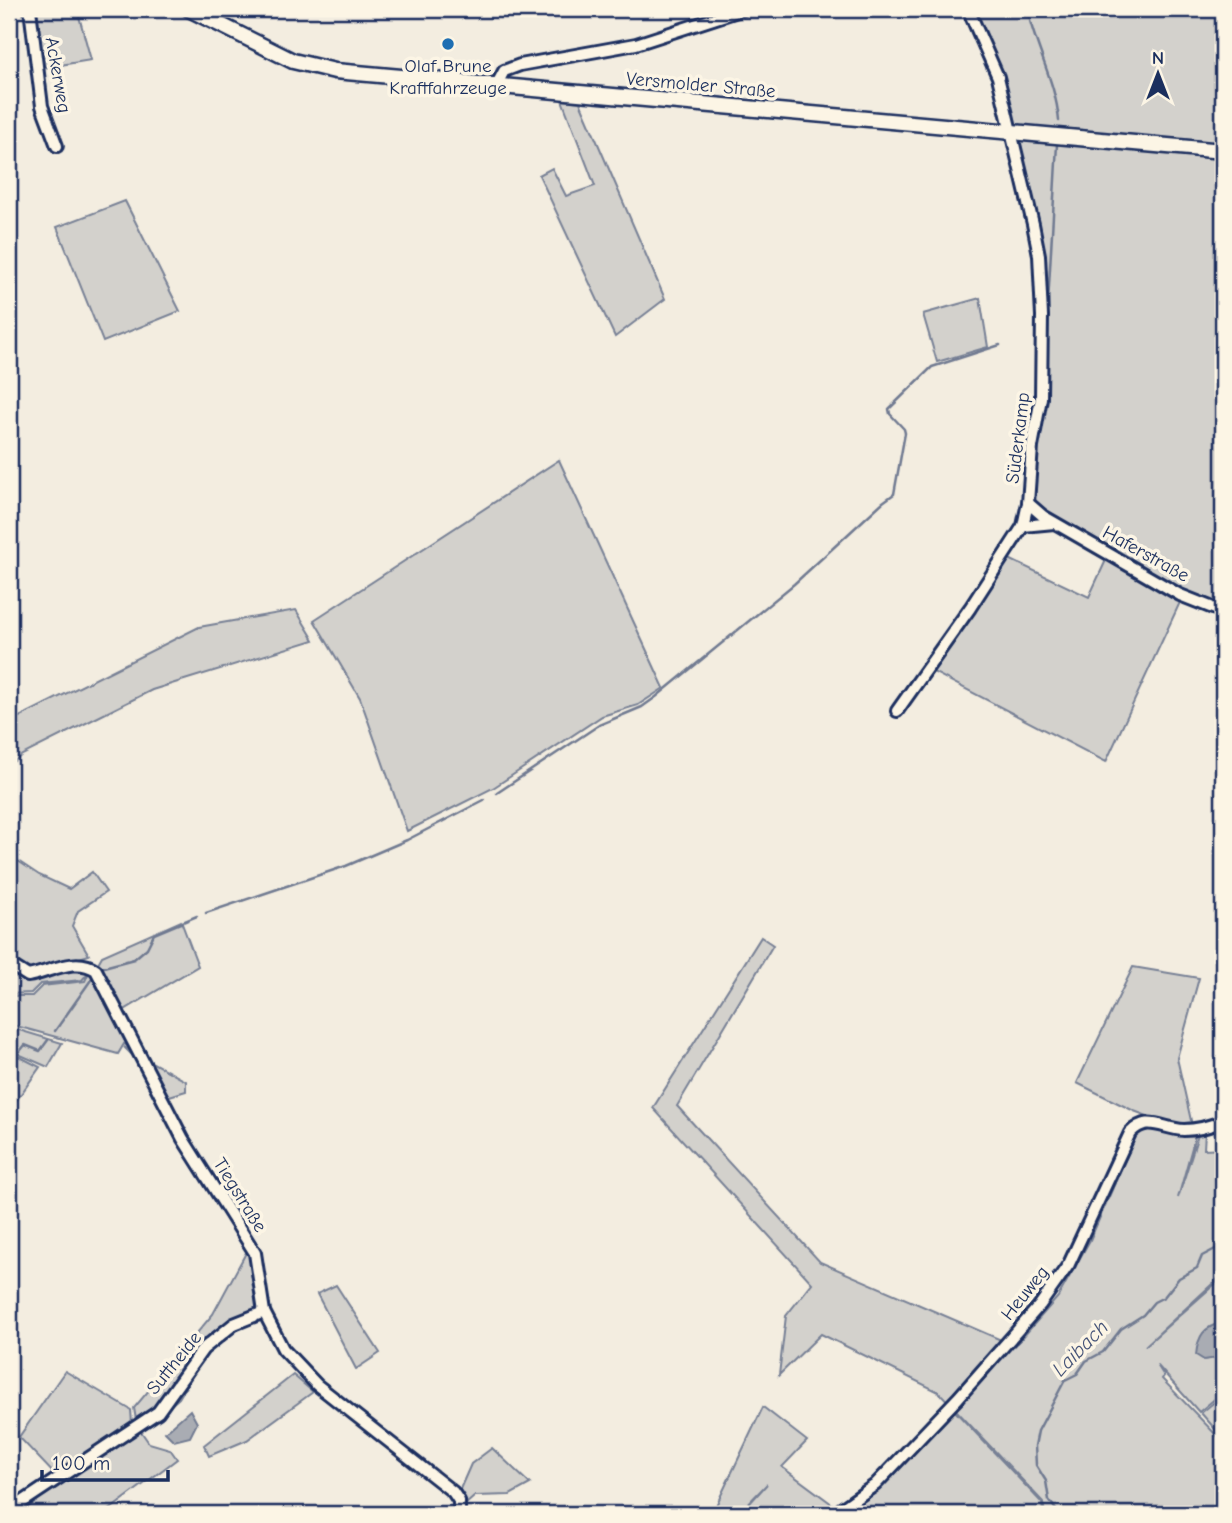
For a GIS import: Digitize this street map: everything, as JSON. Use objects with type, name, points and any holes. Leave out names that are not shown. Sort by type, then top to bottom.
[{"type":"main road","name":"Versmolder Straße","points":[[189,9],[293,61],[335,71],[1223,151]]},
{"type":"street","name":"Ackerweg","points":[[30,9],[42,106],[57,146]]},
{"type":"street","points":[[496,86],[504,71],[520,65],[636,44],[744,9]]},
{"type":"street","name":"Süderkamp","points":[[897,711],[970,608],[1023,526],[1041,398],[1039,256],[1013,132],[998,76],[968,9]]},
{"type":"street","name":"Haferstraße","points":[[1028,503],[1054,523],[1180,595],[1223,612]]},
{"type":"street","points":[[1023,526],[1054,523]]},
{"type":"street","name":"Tiegstraße","points":[[9,964],[28,976],[76,963],[87,963],[96,970],[183,1139],[255,1253],[264,1312],[283,1349],[317,1385],[435,1475],[459,1501],[459,1514]]},
{"type":"street","name":"Heuweg","points":[[834,1514],[875,1485],[958,1398],[1040,1305],[1069,1265],[1130,1133],[1138,1124],[1184,1130],[1207,1127],[1223,1121]]},
{"type":"street","name":"Suttheide","points":[[9,1511],[158,1412],[203,1349],[234,1324],[264,1312]]},
{"type":"shaded area","points":[[35,9],[77,9],[91,60],[42,68]]},
{"type":"shaded area","points":[[973,9],[1223,9],[1223,609],[1068,524],[1052,518],[1032,499],[1034,446],[1045,400],[1037,224],[1019,143],[1023,138],[1020,128],[1015,124],[1003,74]]},
{"type":"shaded area","points":[[562,100],[580,102],[665,299],[615,337],[539,175],[552,168],[566,196],[595,186]]},
{"type":"shaded area","points":[[125,201],[180,311],[103,342],[57,227]]},
{"type":"shaded area","points":[[980,298],[988,347],[937,362],[923,314]]},
{"type":"shaded area","points":[[559,460],[664,688],[638,705],[602,716],[493,788],[407,831],[360,698],[314,620]]},
{"type":"shaded area","points":[[1007,558],[1089,597],[1107,558],[1182,598],[1106,762],[931,671]]},
{"type":"shaded area","points":[[296,610],[314,640],[152,690],[22,755],[9,765],[9,722],[199,627]]},
{"type":"shaded area","points":[[9,855],[39,875],[69,889],[92,872],[106,892],[78,911],[72,926],[89,955],[29,973],[9,961]]},
{"type":"shaded area","points":[[181,921],[198,966],[121,1012],[97,965],[102,956]]},
{"type":"shaded area","points":[[761,937],[773,945],[677,1106],[820,1262],[1015,1346],[1058,1297],[1090,1240],[1136,1135],[1147,1129],[1196,1133],[1178,1198],[1199,1132],[1205,1131],[1204,1149],[1223,1148],[1223,1274],[1145,1346],[1223,1277],[1223,1392],[1199,1412],[1157,1365],[1164,1376],[1162,1379],[1223,1442],[1223,1502],[1206,1514],[1045,1514],[1043,1502],[939,1392],[821,1334],[779,1375],[786,1316],[812,1283],[653,1108]]},
{"type":"shaded area","points":[[76,967],[89,972],[82,980],[40,984],[31,993],[9,994],[9,970],[25,982]]},
{"type":"shaded area","points":[[1133,967],[1199,978],[1177,1058],[1192,1125],[1161,1121],[1077,1083]]},
{"type":"shaded area","points":[[89,972],[99,983],[135,1051],[124,1044],[118,1054],[9,1024],[9,996],[32,996],[42,986],[85,981]]},
{"type":"shaded area","points":[[9,1027],[62,1043],[48,1067],[9,1050]]},
{"type":"shaded area","points":[[124,1047],[186,1081],[186,1091],[166,1097]]},
{"type":"shaded area","points":[[18,1056],[40,1067],[9,1111],[9,1067]]},
{"type":"shaded area","points":[[248,1249],[253,1262],[258,1312],[211,1345],[179,1398],[143,1429],[136,1420],[134,1408],[213,1314]]},
{"type":"shaded area","points":[[336,1285],[380,1353],[356,1369],[317,1294]]},
{"type":"shaded area","points":[[1223,1322],[1223,1352],[1217,1358],[1204,1360],[1196,1355],[1203,1333],[1211,1326]]},
{"type":"shaded area","points":[[65,1371],[131,1410],[132,1424],[56,1476],[19,1437]]},
{"type":"shaded area","points":[[293,1375],[313,1392],[247,1440],[209,1456],[204,1445]]},
{"type":"shaded area","points":[[1223,1395],[1223,1438],[1201,1413]]},
{"type":"shaded area","points":[[763,1407],[807,1441],[782,1467],[836,1507],[827,1514],[740,1514],[767,1484],[738,1514],[712,1514]]},
{"type":"shaded area","points":[[953,1409],[1042,1503],[1043,1514],[839,1514]]},
{"type":"shaded area","points":[[190,1410],[197,1423],[190,1437],[174,1441],[165,1432]]},
{"type":"shaded area","points":[[140,1430],[149,1443],[170,1449],[177,1459],[104,1514],[12,1514]]},
{"type":"shaded area","points":[[492,1448],[530,1484],[510,1495],[475,1496],[455,1514],[449,1514],[471,1464]]},
{"type":"waterway","points":[[1027,9],[1050,78],[1059,121]]},
{"type":"waterway","points":[[1047,322],[1057,144]]},
{"type":"waterway","points":[[497,793],[599,725],[642,707],[794,584],[894,494],[905,433],[889,409],[932,367],[1000,345]]},
{"type":"waterway","points":[[206,913],[346,866],[407,840],[484,800]]},
{"type":"waterway","points":[[100,968],[134,959],[147,948],[154,934],[197,916]]},
{"type":"waterway","points":[[55,1031],[93,977]]},
{"type":"waterway","points":[[9,1065],[25,1045],[40,1051],[48,1040]]},
{"type":"waterway","name":"Laibach","points":[[1059,1514],[1049,1500],[1046,1481],[1036,1465],[1035,1446],[1038,1431],[1065,1380],[1077,1374],[1086,1361],[1103,1352],[1121,1329],[1164,1297],[1179,1278],[1197,1268],[1202,1256],[1223,1245]]},
{"type":"waterway","points":[[1209,1514],[1223,1504]]},
{"type":"place","name":"Olaf Brune Kraftfahrzeuge","points":[[448,44]]}]
